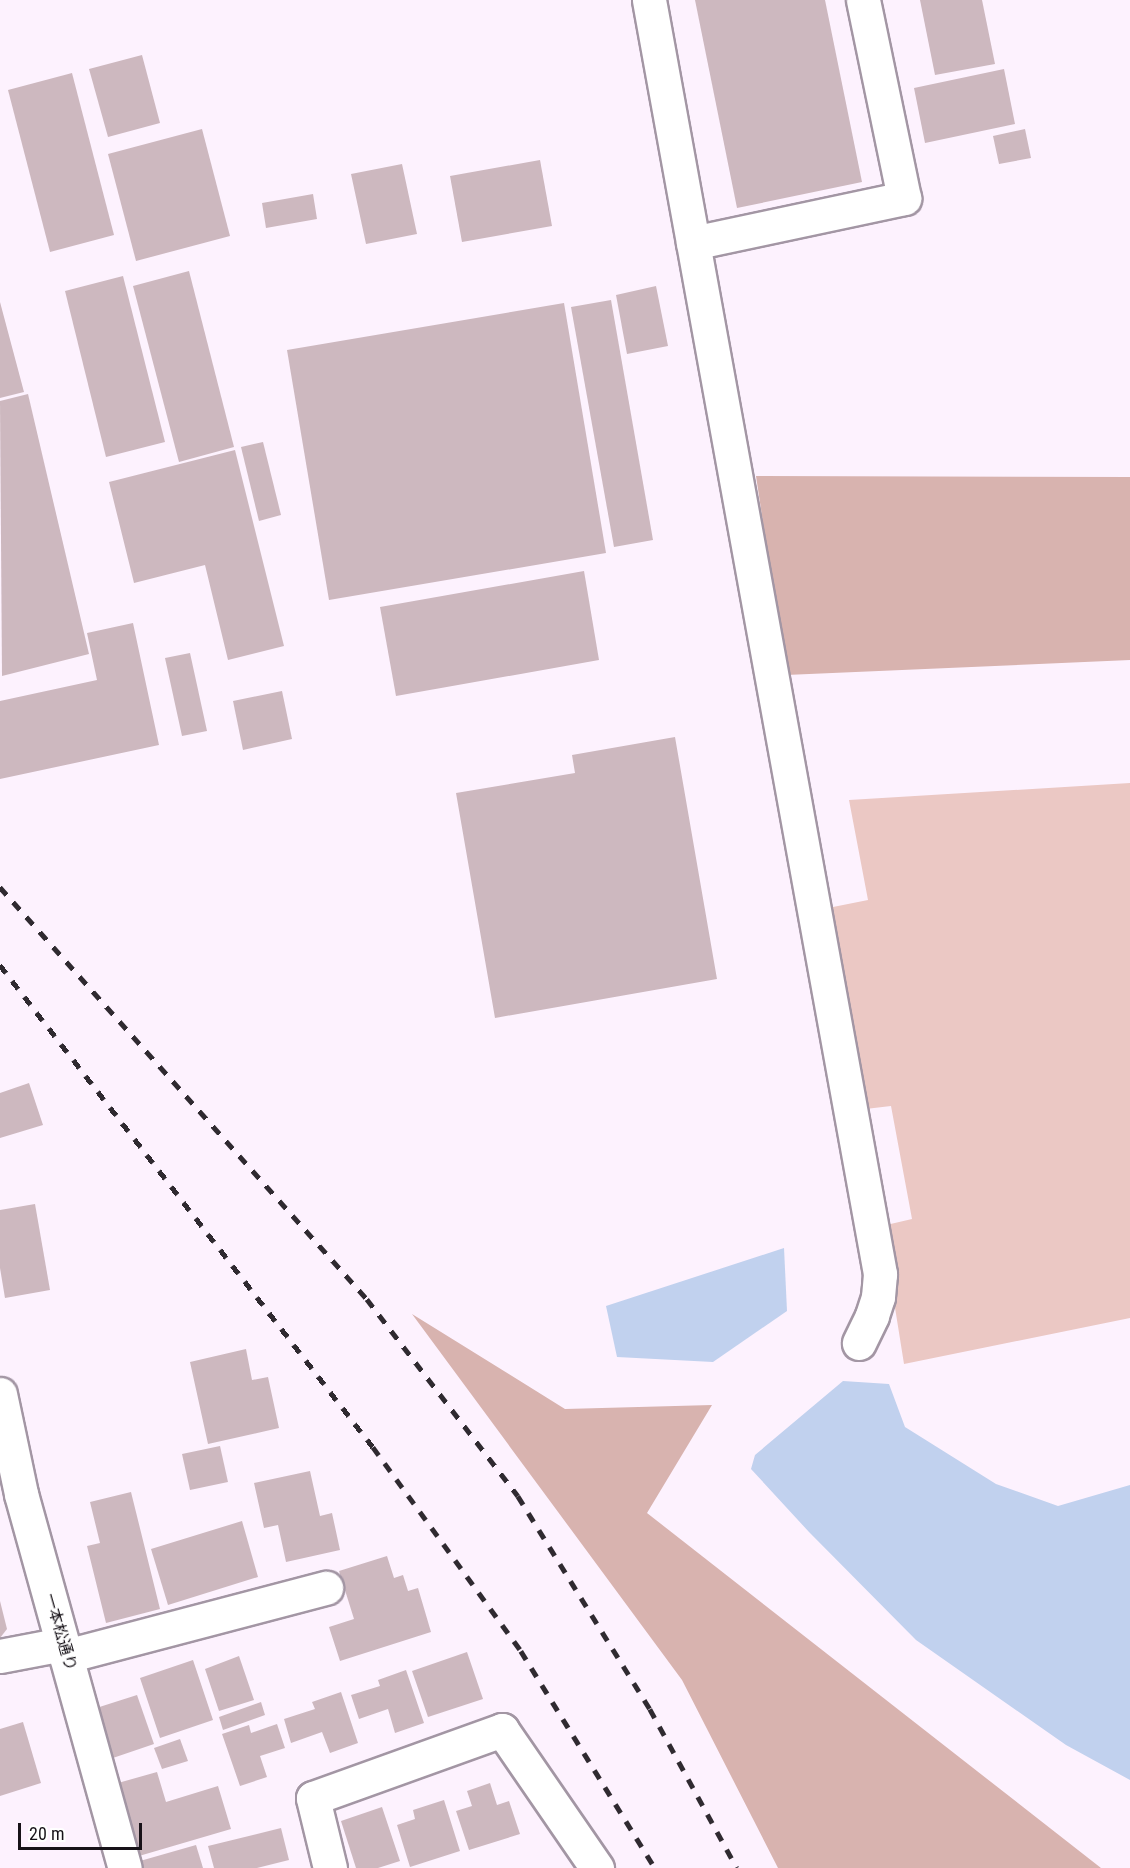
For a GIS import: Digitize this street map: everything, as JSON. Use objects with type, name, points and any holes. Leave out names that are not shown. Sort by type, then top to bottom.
[{"type":"street","points":[[649,0],[880,1274],[878,1297],[872,1317],[859,1343]]},
{"type":"street","points":[[693,243],[904,198],[863,0]]},
{"type":"street","name":"一本松通り","points":[[0,1394],[21,1494],[125,1868]]},
{"type":"street","points":[[0,1656],[64,1650],[326,1588]]},
{"type":"street","points":[[330,1868],[313,1798],[502,1730],[597,1868]]},
{"type":"shaded area","points":[[756,476],[1130,477],[1130,660],[786,675]]},
{"type":"shaded area","points":[[1130,783],[1130,1318],[904,1364],[882,1226],[912,1219],[891,1106],[857,1110],[823,909],[868,900],[849,800]]},
{"type":"shaded area","points":[[412,1314],[565,1409],[712,1405],[647,1513],[1101,1868],[778,1868],[682,1680]]},
{"type":"water","points":[[784,1248],[787,1311],[713,1362],[617,1357],[606,1306]]},
{"type":"water","points":[[843,1381],[889,1384],[905,1427],[996,1484],[1058,1506],[1130,1485],[1130,1780],[1066,1745],[916,1640],[809,1532],[751,1469],[755,1455]]},
{"type":"building","points":[[695,0],[825,0],[862,182],[737,208]]},
{"type":"building","points":[[920,0],[982,0],[995,64],[935,75]]},
{"type":"building","points":[[142,55],[160,123],[108,137],[89,69]]},
{"type":"building","points":[[1004,69],[1015,124],[925,143],[914,88]]},
{"type":"building","points":[[72,73],[114,235],[50,252],[8,90]]},
{"type":"building","points":[[202,129],[230,236],[136,261],[108,154]]},
{"type":"building","points":[[1025,129],[1031,158],[999,164],[993,136]]},
{"type":"building","points":[[540,160],[552,226],[462,242],[450,176]]},
{"type":"building","points":[[402,164],[417,234],[366,244],[351,174]]},
{"type":"building","points":[[313,194],[317,219],[266,228],[262,203]]},
{"type":"building","points":[[189,271],[234,447],[179,462],[133,286]]},
{"type":"building","points":[[123,276],[165,442],[106,457],[65,291]]},
{"type":"building","points":[[656,286],[668,346],[627,354],[616,295]]},
{"type":"building","points":[[611,300],[653,540],[614,547],[571,307]]},
{"type":"building","points":[[0,302],[24,392],[0,398]]},
{"type":"building","points":[[564,303],[606,553],[329,600],[287,350]]},
{"type":"building","points":[[28,394],[89,654],[2,676],[0,401]]},
{"type":"building","points":[[263,442],[281,515],[259,521],[241,447]]},
{"type":"building","points":[[235,450],[284,646],[228,660],[205,565],[134,583],[109,482]]},
{"type":"building","points":[[584,571],[599,660],[396,696],[380,607]]},
{"type":"building","points":[[133,623],[159,745],[0,779],[0,701],[97,680],[87,633]]},
{"type":"building","points":[[190,653],[207,731],[182,736],[165,658]]},
{"type":"building","points":[[282,691],[292,739],[243,750],[233,701]]},
{"type":"building","points":[[675,737],[717,979],[495,1018],[456,793],[575,773],[572,755]]},
{"type":"building","points":[[29,1083],[43,1125],[0,1138],[0,1093]]},
{"type":"building","points":[[35,1204],[50,1290],[5,1298],[0,1268],[0,1210]]},
{"type":"building","points":[[246,1349],[252,1380],[268,1377],[279,1428],[208,1444],[190,1362]]},
{"type":"building","points":[[220,1446],[228,1482],[190,1490],[182,1454]]},
{"type":"building","points":[[310,1471],[320,1516],[332,1513],[340,1550],[286,1562],[278,1525],[264,1528],[254,1483]]},
{"type":"building","points":[[131,1492],[160,1609],[106,1623],[87,1546],[100,1543],[90,1502]]},
{"type":"building","points":[[242,1521],[258,1577],[168,1605],[151,1549]]},
{"type":"building","points":[[387,1556],[394,1578],[403,1575],[408,1591],[418,1588],[431,1632],[340,1661],[329,1627],[354,1619],[339,1571]]},
{"type":"building","points":[[0,1601],[7,1629],[0,1638]]},
{"type":"building","points":[[467,1652],[483,1699],[428,1717],[412,1671]]},
{"type":"building","points":[[239,1656],[254,1700],[219,1711],[205,1669]]},
{"type":"building","points":[[193,1660],[213,1720],[160,1738],[140,1678]]},
{"type":"building","points":[[406,1670],[424,1723],[395,1733],[388,1709],[359,1719],[351,1695],[380,1686],[378,1680]]},
{"type":"building","points":[[341,1692],[358,1743],[330,1753],[322,1732],[291,1743],[284,1719],[315,1709],[312,1702]]},
{"type":"building","points":[[137,1695],[154,1744],[107,1760],[90,1710]]},
{"type":"building","points":[[261,1702],[265,1715],[223,1730],[219,1717]]},
{"type":"building","points":[[23,1722],[41,1783],[0,1796],[0,1729]]},
{"type":"building","points":[[277,1724],[285,1748],[260,1756],[267,1777],[240,1786],[222,1734],[249,1725],[251,1733]]},
{"type":"building","points":[[180,1739],[188,1761],[162,1769],[154,1748]]},
{"type":"building","points":[[157,1772],[166,1802],[218,1786],[231,1829],[139,1856],[118,1783]]},
{"type":"building","points":[[490,1783],[497,1805],[509,1801],[520,1834],[469,1850],[456,1811],[472,1806],[467,1791]]},
{"type":"building","points":[[444,1800],[460,1851],[410,1867],[397,1825],[415,1819],[413,1810]]},
{"type":"building","points":[[382,1807],[400,1861],[378,1868],[356,1868],[341,1821]]},
{"type":"building","points":[[281,1828],[289,1860],[257,1868],[214,1868],[208,1846]]},
{"type":"building","points":[[196,1845],[203,1868],[135,1868],[133,1863]]},
{"type":"railway","points":[[0,887],[367,1299],[518,1496],[650,1709],[737,1868]]},
{"type":"railway","points":[[0,965],[373,1447],[521,1651],[655,1868]]}]
